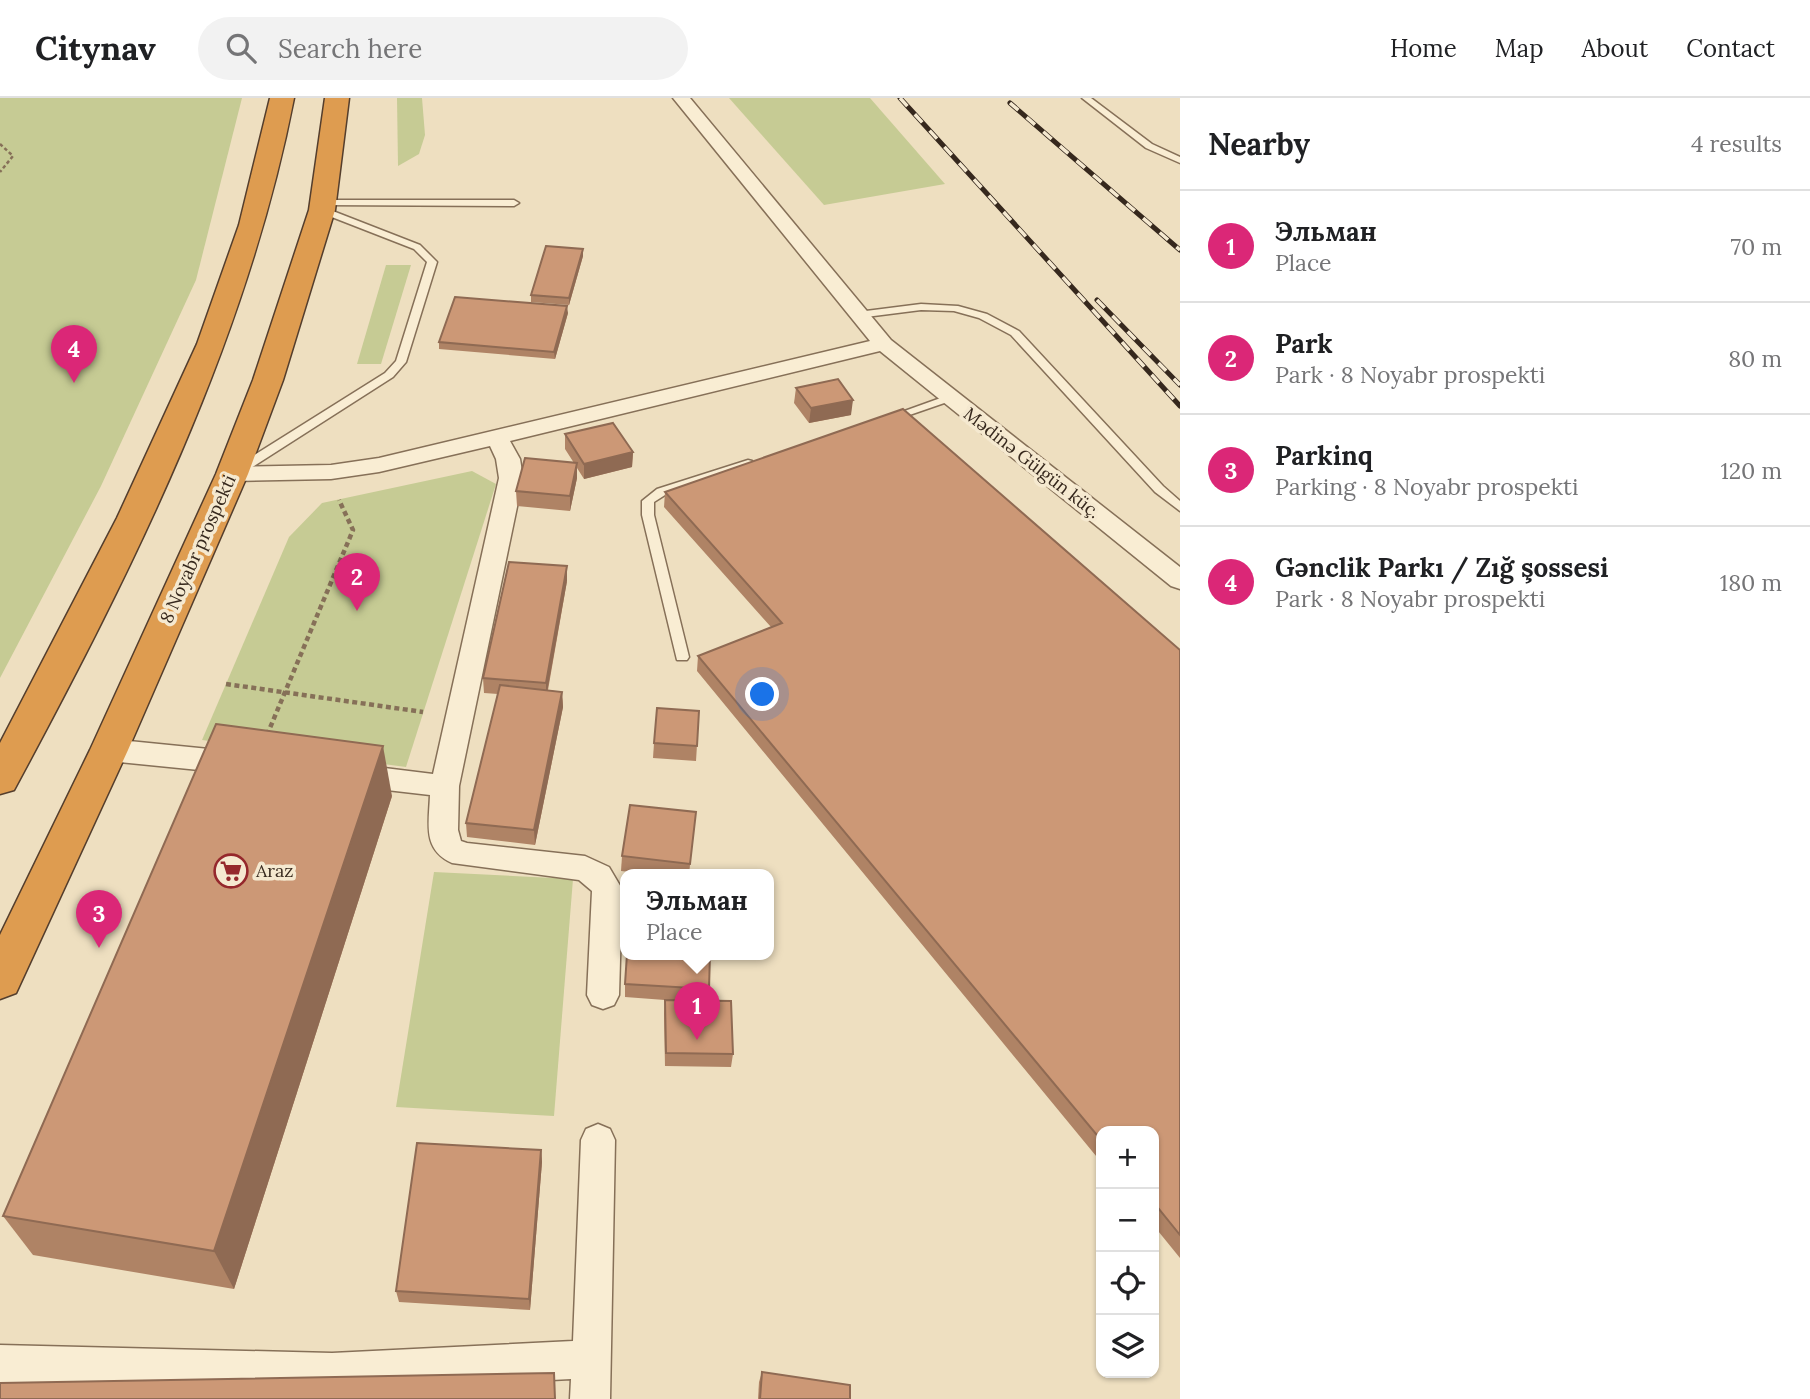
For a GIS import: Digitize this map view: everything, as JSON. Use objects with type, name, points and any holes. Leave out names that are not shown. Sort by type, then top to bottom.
[{"type":"highway","points":[[0,779],[158,470],[203,373],[267,181],[282,98]]},
{"type":"highway","name":"8 Noyabr prospekti","points":[[0,980],[109,750],[232,474],[272,369],[322,206],[337,98]]},
{"type":"street","name":"Mədinə Gülgün küç.","points":[[681,98],[884,344],[1180,580]]},
{"type":"street","points":[[232,474],[331,472],[497,438],[884,344]]},
{"type":"street","points":[[497,438],[508,459],[511,478],[445,786],[443,830],[448,848],[463,855],[585,868],[598,876],[607,889],[603,995]]},
{"type":"street","points":[[109,750],[261,765]]},
{"type":"street","points":[[322,772],[445,786]]},
{"type":"street","points":[[590,1399],[598,1140]]},
{"type":"street","points":[[0,1364],[332,1372],[591,1359]]},
{"type":"lane","points":[[1086,98],[1149,146],[1180,160]]},
{"type":"lane","points":[[322,206],[514,203]]},
{"type":"lane","points":[[232,474],[389,375],[401,362],[432,262],[417,247],[322,206]]},
{"type":"lane","points":[[858,315],[921,307],[954,308],[983,316],[1015,334],[1158,489],[1180,507]]},
{"type":"lane","points":[[878,422],[949,398]]},
{"type":"lane","points":[[682,657],[648,515],[648,501],[661,492],[762,459]]},
{"type":"path","points":[[0,144],[13,156],[0,172]]},
{"type":"path","points":[[261,765],[286,693],[353,530],[339,499]]},
{"type":"path","points":[[226,684],[423,712]]},
{"type":"green space","points":[[0,98],[242,98],[196,280],[101,486],[0,678]]},
{"type":"green space","points":[[397,98],[422,98],[425,135],[419,154],[398,166]]},
{"type":"green space","points":[[729,98],[870,98],[945,184],[824,205]]},
{"type":"green space","points":[[386,265],[411,265],[381,364],[357,364]]},
{"type":"green space","points":[[472,471],[496,484],[406,767],[202,740],[289,537],[322,503]]},
{"type":"green space","points":[[434,872],[573,879],[554,1116],[396,1107]]},
{"type":"building","points":[[546,246],[583,249],[569,298],[531,295]]},
{"type":"building","points":[[455,297],[567,306],[554,352],[439,342]]},
{"type":"building","points":[[838,379],[853,400],[811,408],[796,388]]},
{"type":"building","points":[[903,409],[1180,650],[1180,1235],[1159,1209],[1159,1126],[1096,1126],[1096,1134],[698,656],[782,623],[665,492]]},
{"type":"building","points":[[613,423],[633,452],[584,464],[565,434]]},
{"type":"building","points":[[525,458],[577,463],[570,496],[516,491]]},
{"type":"building","points":[[509,562],[567,566],[546,683],[483,678]]},
{"type":"building","points":[[500,685],[562,692],[534,830],[466,823]]},
{"type":"building","points":[[657,708],[699,711],[697,746],[654,743]]},
{"type":"building","points":[[216,724],[383,746],[214,1251],[3,1216]]},
{"type":"building","points":[[630,805],[696,812],[690,864],[622,856]]},
{"type":"building","points":[[627,960],[710,960],[709,989],[625,984]]},
{"type":"building","points":[[665,1000],[731,1001],[733,1054],[666,1053]]},
{"type":"building","points":[[417,1143],[541,1150],[529,1299],[396,1291]]},
{"type":"building","points":[[762,1372],[850,1385],[850,1399],[760,1399]]},
{"type":"building","points":[[554,1373],[555,1399],[0,1399],[0,1383]]},
{"type":"railway","points":[[900,98],[1180,406]]},
{"type":"railway","points":[[1010,103],[1180,250]]},
{"type":"railway","points":[[1097,300],[1180,385]]},
{"type":"place","name":"Gənclik Parkı / Zığ şossesi","points":[[74,383]]},
{"type":"place","name":"Park","points":[[357,611]]},
{"type":"place","name":"Araz","points":[[231,871]]},
{"type":"place","name":"Parkinq","points":[[99,948]]},
{"type":"place","name":"Эльман","points":[[697,1040]]}]
